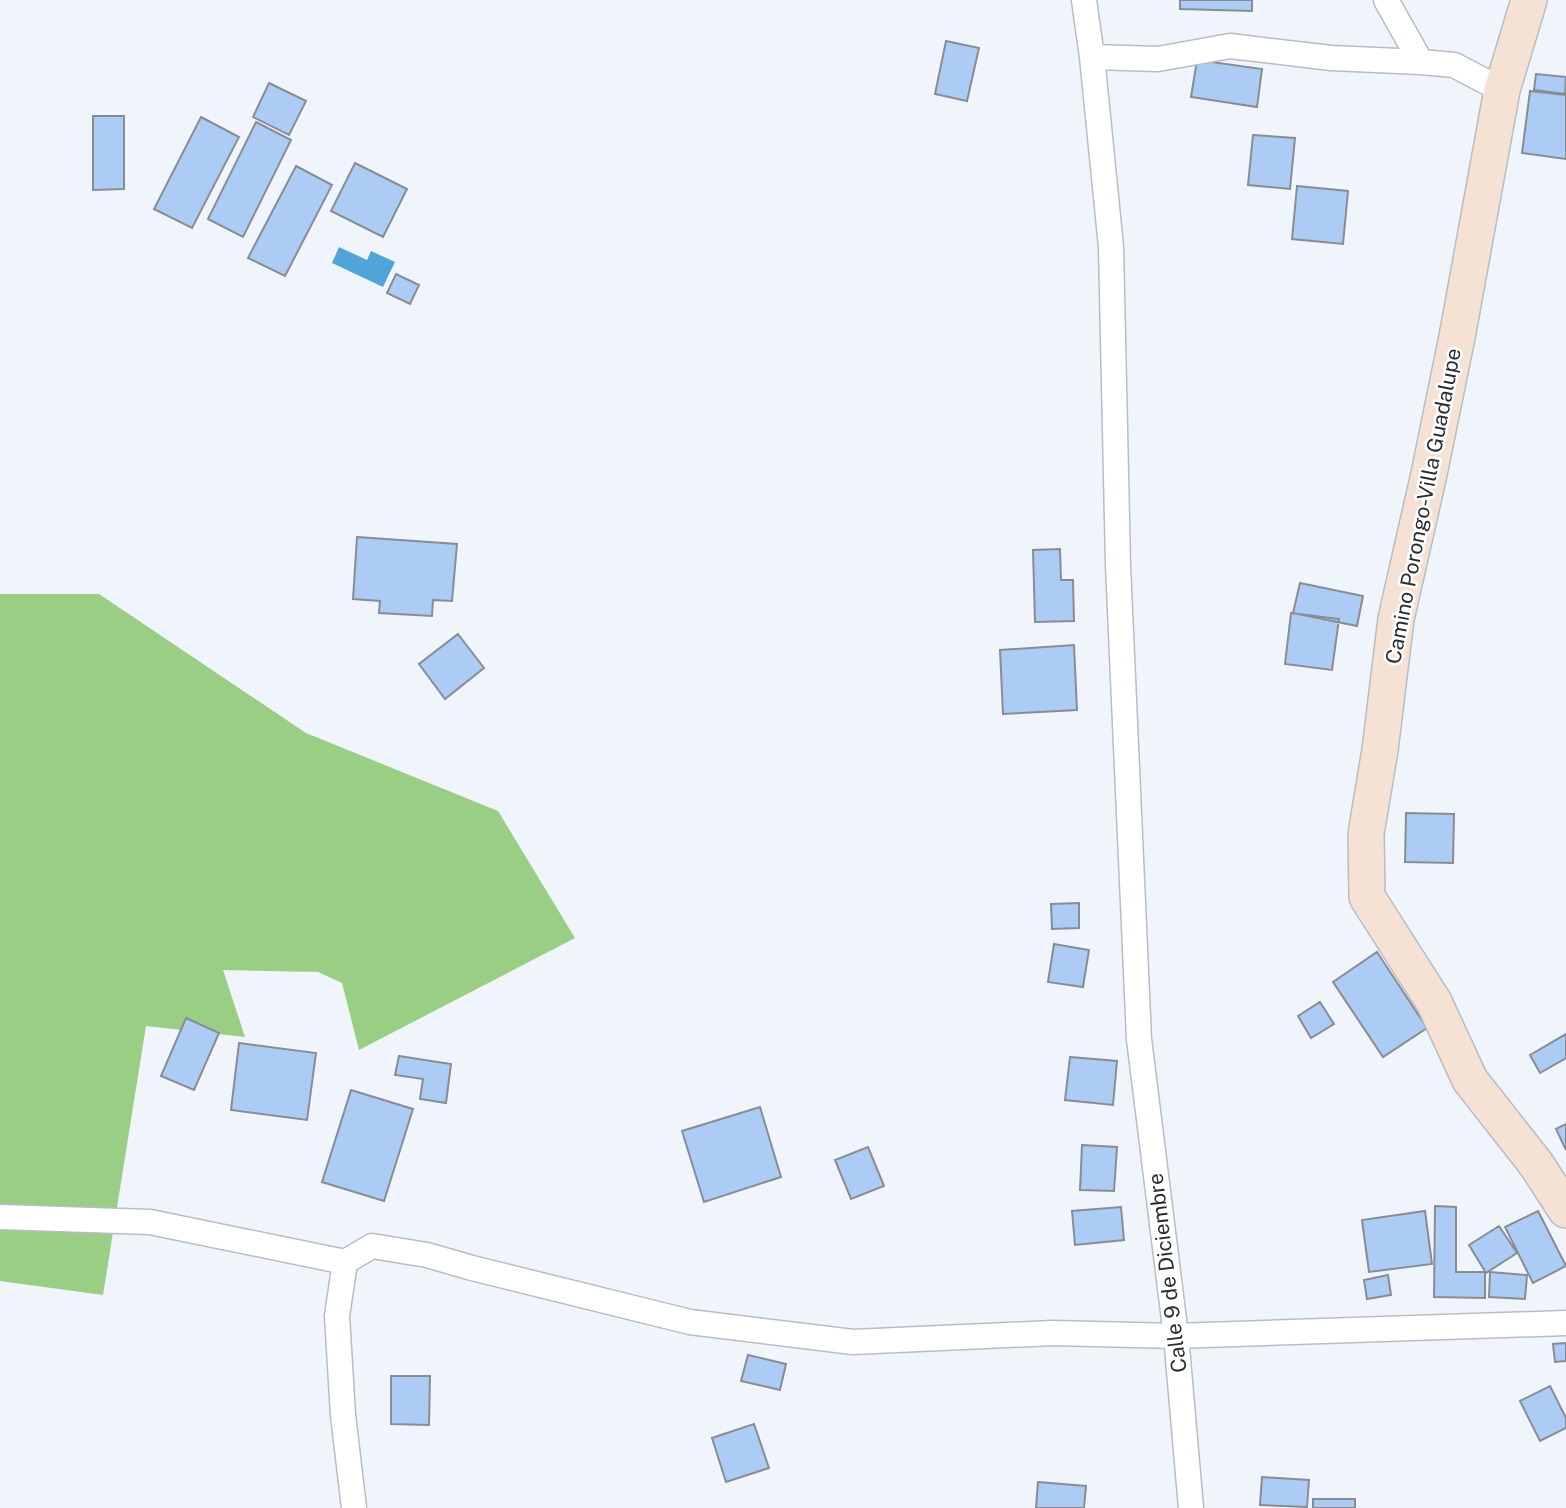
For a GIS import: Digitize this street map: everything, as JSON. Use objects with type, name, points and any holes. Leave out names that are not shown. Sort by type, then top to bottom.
[{"type":"street","name":"Calle 9 de Diciembre","points":[[1084,0],[1111,247],[1118,565],[1139,1039],[1176,1336],[1191,1508]]},
{"type":"street","points":[[1385,0],[1421,62]]},
{"type":"street","name":"Camino Porongo-Villa Guadalupe","points":[[1529,0],[1502,90],[1457,337],[1396,619],[1380,750],[1366,834],[1367,897],[1434,1002],[1470,1080],[1536,1164],[1566,1210]]},
{"type":"street","points":[[1091,57],[1158,59],[1230,46],[1331,58],[1454,65],[1502,90]]},
{"type":"street","points":[[0,1217],[150,1222],[345,1262],[372,1246],[427,1255],[690,1322],[853,1342],[1053,1334],[1176,1336],[1566,1323]]},
{"type":"street","points":[[345,1262],[337,1316],[343,1415],[354,1508]]},
{"type":"green space","points":[[0,594],[99,594],[306,733],[498,811],[575,938],[359,1050],[342,983],[318,972],[223,970],[245,1037],[146,1026],[103,1295],[0,1281]]},
{"type":"water","points":[[339,247],[367,260],[371,251],[395,262],[383,287],[332,263]]},
{"type":"building","points":[[1180,0],[1252,0],[1252,11],[1180,9]]},
{"type":"building","points":[[946,41],[979,48],[967,101],[935,94]]},
{"type":"building","points":[[1197,60],[1262,69],[1257,107],[1191,97]]},
{"type":"building","points":[[1536,74],[1566,77],[1565,94],[1534,90]]},
{"type":"building","points":[[269,83],[306,101],[289,135],[253,117]]},
{"type":"building","points":[[1530,91],[1566,95],[1566,159],[1522,153]]},
{"type":"building","points":[[93,116],[124,116],[124,189],[93,190]]},
{"type":"building","points":[[201,117],[239,137],[192,228],[154,209]]},
{"type":"building","points":[[256,122],[291,140],[243,237],[208,219]]},
{"type":"building","points":[[1253,135],[1295,138],[1290,189],[1248,185]]},
{"type":"building","points":[[355,163],[407,189],[383,237],[331,211]]},
{"type":"building","points":[[296,166],[332,185],[285,276],[248,258]]},
{"type":"building","points":[[1297,186],[1348,191],[1343,244],[1292,239]]},
{"type":"building","points":[[396,274],[419,285],[410,304],[387,293]]},
{"type":"building","points":[[357,537],[457,544],[452,601],[433,600],[432,616],[379,613],[380,601],[353,599]]},
{"type":"building","points":[[1060,549],[1061,580],[1073,580],[1074,621],[1035,622],[1033,550]]},
{"type":"building","points":[[1300,583],[1363,596],[1357,626],[1293,613]]},
{"type":"building","points":[[1291,613],[1339,619],[1332,670],[1285,664]]},
{"type":"building","points":[[458,634],[484,668],[445,699],[419,664]]},
{"type":"building","points":[[1074,645],[1077,710],[1003,714],[1000,650]]},
{"type":"building","points":[[1406,813],[1454,814],[1453,863],[1405,862]]},
{"type":"building","points":[[1079,903],[1079,928],[1052,929],[1051,904]]},
{"type":"building","points":[[1054,944],[1089,950],[1083,987],[1048,982]]},
{"type":"building","points":[[1377,952],[1427,1028],[1383,1057],[1333,982]]},
{"type":"building","points":[[1320,1002],[1334,1024],[1311,1038],[1298,1016]]},
{"type":"building","points":[[186,1018],[219,1033],[194,1090],[161,1076]]},
{"type":"building","points":[[1566,1034],[1566,1058],[1540,1073],[1530,1055]]},
{"type":"building","points":[[239,1043],[316,1053],[307,1120],[231,1110]]},
{"type":"building","points":[[399,1056],[451,1064],[446,1103],[420,1099],[423,1079],[395,1075]]},
{"type":"building","points":[[1070,1057],[1117,1061],[1113,1105],[1065,1100]]},
{"type":"building","points":[[351,1090],[413,1109],[384,1201],[322,1182]]},
{"type":"building","points":[[760,1107],[781,1177],[704,1202],[682,1131]]},
{"type":"building","points":[[1566,1124],[1566,1150],[1556,1129]]},
{"type":"building","points":[[1082,1145],[1117,1147],[1114,1191],[1080,1190]]},
{"type":"building","points":[[868,1147],[884,1186],[851,1199],[835,1160]]},
{"type":"building","points":[[1435,1206],[1456,1207],[1456,1272],[1485,1272],[1485,1298],[1434,1297]]},
{"type":"building","points":[[1121,1207],[1124,1240],[1075,1245],[1072,1211]]},
{"type":"building","points":[[1425,1211],[1432,1264],[1369,1272],[1362,1220]]},
{"type":"building","points":[[1538,1211],[1566,1266],[1533,1283],[1505,1227]]},
{"type":"building","points":[[1499,1226],[1517,1253],[1486,1273],[1469,1245]]},
{"type":"building","points":[[1490,1272],[1527,1275],[1525,1299],[1489,1297]]},
{"type":"building","points":[[1388,1275],[1391,1295],[1367,1299],[1364,1280]]},
{"type":"building","points":[[1566,1343],[1566,1361],[1555,1362],[1553,1344]]},
{"type":"building","points":[[748,1355],[786,1364],[780,1390],[741,1381]]},
{"type":"building","points":[[391,1376],[430,1376],[429,1425],[391,1424]]},
{"type":"building","points":[[1550,1386],[1566,1418],[1566,1428],[1540,1441],[1520,1401]]},
{"type":"building","points":[[754,1424],[769,1468],[726,1482],[712,1438]]},
{"type":"building","points":[[1262,1477],[1309,1480],[1307,1507],[1260,1505]]},
{"type":"building","points":[[1038,1482],[1086,1486],[1084,1508],[1036,1508]]},
{"type":"building","points":[[1313,1499],[1355,1499],[1355,1508],[1313,1508]]}]
